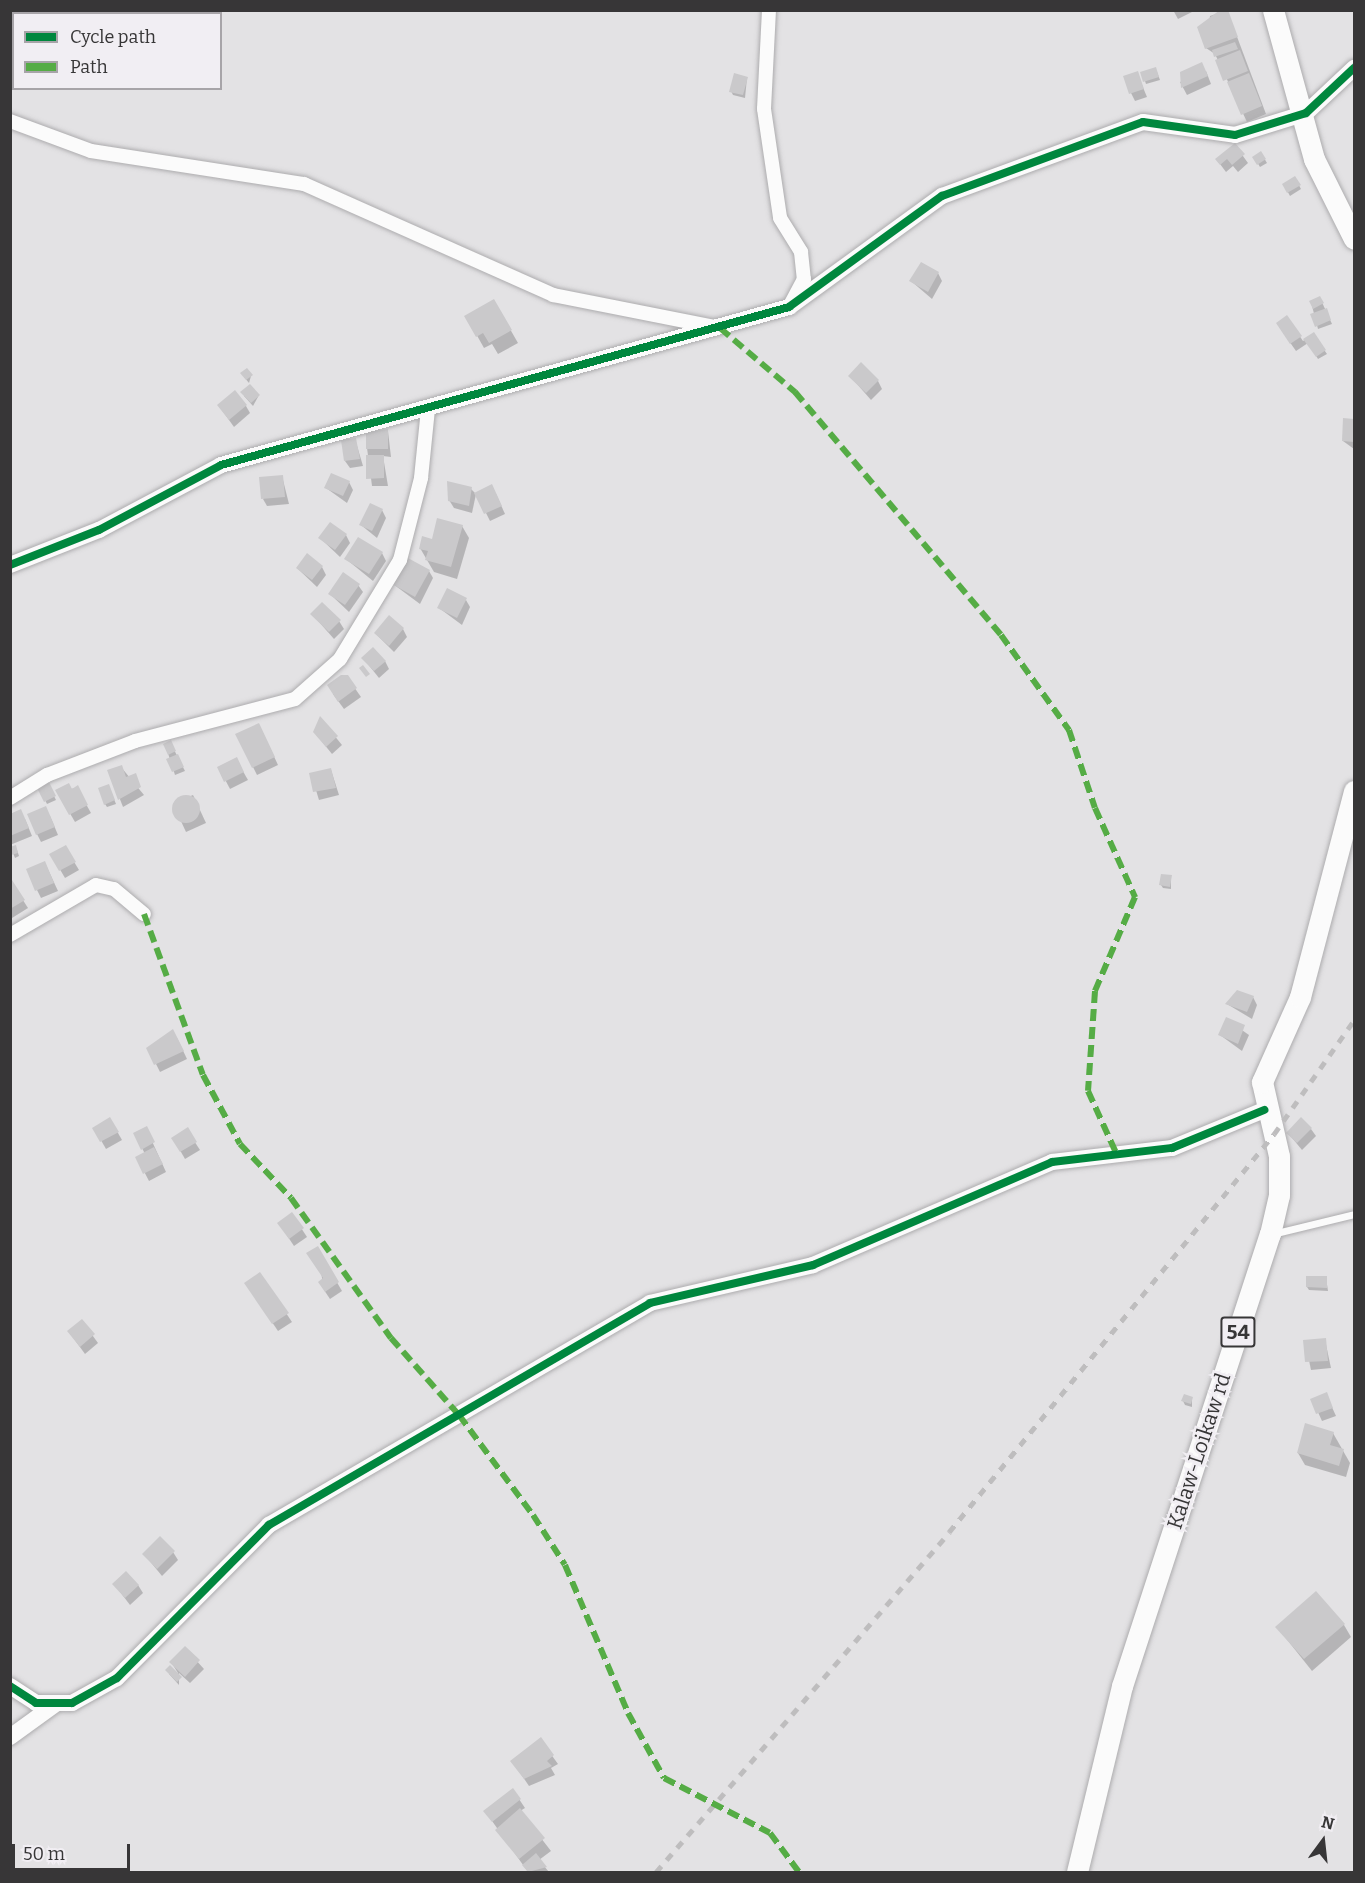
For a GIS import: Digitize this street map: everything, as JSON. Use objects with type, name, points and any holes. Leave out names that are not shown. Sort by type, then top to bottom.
[{"type":"main road","points":[[1273,10],[1305,113],[1314,159],[1354,239]]},
{"type":"main road","name":"Kalaw-Loikaw rd","points":[[1077,1872],[1086,1816],[1122,1686],[1270,1234],[1279,1195],[1279,1156],[1264,1110],[1262,1082],[1300,997],[1354,791]]},
{"type":"street","points":[[769,10],[764,109],[780,218],[801,252],[804,279],[789,307]]},
{"type":"street","points":[[10,565],[99,530],[221,465],[789,307],[953,192],[1143,122],[1235,135],[1305,113],[1354,68]]},
{"type":"street","points":[[10,121],[91,151],[304,184],[553,295],[720,328]]},
{"type":"street","points":[[10,798],[47,775],[135,741],[296,699],[340,659],[400,560],[421,478],[428,409]]},
{"type":"street","points":[[10,935],[96,885],[114,889],[144,914]]},
{"type":"street","points":[[10,1686],[36,1703],[72,1702],[117,1678],[269,1525],[650,1303],[813,1265],[1052,1162],[1172,1148],[1264,1110]]},
{"type":"street","points":[[10,1737],[57,1703]]},
{"type":"lane","points":[[1270,1234],[1354,1214]]},
{"type":"building","points":[[1220,10],[1228,10],[1238,37],[1205,49],[1197,27]]},
{"type":"building","points":[[1235,42],[1238,49],[1214,57],[1212,50]]},
{"type":"building","points":[[1240,50],[1248,71],[1223,81],[1215,60]]},
{"type":"building","points":[[1202,62],[1208,76],[1181,88],[1180,72]]},
{"type":"building","points":[[1156,67],[1159,77],[1143,82],[1140,72]]},
{"type":"building","points":[[1138,71],[1144,89],[1129,94],[1123,76]]},
{"type":"building","points":[[734,73],[748,77],[743,95],[729,92]]},
{"type":"building","points":[[1249,73],[1262,106],[1241,115],[1227,82]]},
{"type":"building","points":[[1235,143],[1245,154],[1232,165],[1227,159],[1220,165],[1215,159]]},
{"type":"building","points":[[1261,151],[1266,159],[1257,165],[1252,157]]},
{"type":"building","points":[[1295,176],[1301,185],[1287,193],[1282,184]]},
{"type":"building","points":[[921,262],[939,272],[928,292],[909,281]]},
{"type":"building","points":[[1320,296],[1324,303],[1313,309],[1309,301]]},
{"type":"building","points":[[494,299],[512,330],[489,343],[483,333],[476,337],[464,316]]},
{"type":"building","points":[[1327,308],[1331,320],[1315,327],[1310,314]]},
{"type":"building","points":[[1287,315],[1302,336],[1290,344],[1276,323]]},
{"type":"building","points":[[1314,332],[1326,350],[1316,357],[1303,339]]},
{"type":"building","points":[[861,362],[879,380],[866,393],[848,376]]},
{"type":"building","points":[[247,368],[253,375],[246,380],[240,373]]},
{"type":"building","points":[[250,384],[260,395],[251,403],[240,392]]},
{"type":"building","points":[[235,390],[247,405],[229,420],[217,405]]},
{"type":"building","points":[[1343,418],[1354,419],[1354,442],[1342,441]]},
{"type":"building","points":[[388,429],[388,449],[366,449],[366,432]]},
{"type":"building","points":[[356,438],[360,459],[344,461],[341,440]]},
{"type":"building","points":[[366,455],[384,455],[384,478],[366,479]]},
{"type":"building","points":[[331,473],[350,481],[343,496],[324,488]]},
{"type":"building","points":[[283,475],[285,497],[261,499],[259,477]]},
{"type":"building","points":[[447,481],[472,487],[469,506],[448,501]]},
{"type":"building","points":[[492,484],[502,506],[484,514],[474,493]]},
{"type":"building","points":[[370,503],[383,509],[372,531],[359,525]]},
{"type":"building","points":[[437,518],[463,525],[451,567],[425,560],[428,551],[419,549],[422,536],[432,539]]},
{"type":"building","points":[[330,522],[347,534],[335,550],[318,538]]},
{"type":"building","points":[[358,537],[383,552],[369,574],[344,559]]},
{"type":"building","points":[[307,553],[323,566],[312,580],[296,568]]},
{"type":"building","points":[[406,557],[430,570],[415,597],[392,584]]},
{"type":"building","points":[[343,572],[360,584],[345,605],[328,594]]},
{"type":"building","points":[[447,588],[467,598],[457,618],[437,608]]},
{"type":"building","points":[[322,602],[341,620],[329,632],[310,614]]},
{"type":"building","points":[[389,615],[404,628],[389,646],[374,633]]},
{"type":"building","points":[[373,647],[386,661],[374,671],[361,658]]},
{"type":"building","points":[[363,665],[370,674],[366,677],[359,668]]},
{"type":"building","points":[[341,675],[348,675],[357,688],[338,702],[327,685]]},
{"type":"building","points":[[320,716],[338,736],[326,747],[313,732]]},
{"type":"building","points":[[259,723],[275,757],[252,768],[235,734]]},
{"type":"building","points":[[171,740],[176,751],[168,755],[163,744]]},
{"type":"building","points":[[178,754],[184,767],[172,772],[166,759]]},
{"type":"building","points":[[237,757],[244,772],[224,782],[217,767]]},
{"type":"building","points":[[122,765],[126,777],[136,773],[141,787],[118,800],[107,770]]},
{"type":"building","points":[[331,768],[336,788],[313,792],[309,773]]},
{"type":"building","points":[[48,780],[56,796],[44,802],[36,786]]},
{"type":"building","points":[[69,783],[72,789],[78,785],[88,805],[69,815],[55,790]]},
{"type":"building","points":[[109,784],[115,800],[104,805],[98,788]]},
{"type":"building","points":[[186,795],[196,799],[200,809],[196,819],[186,823],[176,819],[172,809],[176,799]]},
{"type":"building","points":[[46,806],[55,827],[36,835],[27,814]]},
{"type":"building","points":[[21,809],[29,828],[10,836],[10,814]]},
{"type":"building","points":[[16,845],[18,853],[11,855],[10,847]]},
{"type":"building","points":[[66,845],[76,862],[59,871],[49,854]]},
{"type":"building","points":[[45,861],[54,883],[35,891],[26,869]]},
{"type":"building","points":[[1161,874],[1172,875],[1170,887],[1159,885]]},
{"type":"building","points":[[10,877],[25,900],[10,909]]},
{"type":"building","points":[[1237,990],[1254,996],[1247,1012],[1225,1004]]},
{"type":"building","points":[[1226,1017],[1245,1025],[1238,1044],[1218,1035]]},
{"type":"building","points":[[173,1029],[184,1051],[154,1065],[146,1048]]},
{"type":"building","points":[[110,1117],[119,1132],[100,1142],[92,1128]]},
{"type":"building","points":[[1301,1117],[1312,1128],[1297,1143],[1286,1133]]},
{"type":"building","points":[[147,1126],[155,1142],[141,1150],[133,1133]]},
{"type":"building","points":[[188,1127],[197,1142],[180,1152],[171,1138]]},
{"type":"building","points":[[154,1147],[163,1164],[143,1174],[135,1157]]},
{"type":"building","points":[[292,1212],[304,1228],[289,1239],[277,1223]]},
{"type":"building","points":[[318,1246],[339,1282],[325,1292],[318,1282],[323,1278],[306,1253]]},
{"type":"building","points":[[260,1272],[289,1313],[272,1324],[244,1283]]},
{"type":"building","points":[[1306,1276],[1327,1276],[1327,1288],[1306,1287]]},
{"type":"building","points":[[82,1319],[95,1334],[80,1347],[67,1331]]},
{"type":"building","points":[[1326,1338],[1328,1361],[1305,1362],[1303,1340]]},
{"type":"building","points":[[1327,1392],[1333,1408],[1316,1414],[1310,1399]]},
{"type":"building","points":[[1184,1394],[1193,1397],[1191,1404],[1181,1401]]},
{"type":"building","points":[[1305,1423],[1334,1432],[1330,1445],[1344,1449],[1339,1466],[1297,1453]]},
{"type":"building","points":[[160,1536],[175,1551],[157,1569],[142,1554]]},
{"type":"building","points":[[126,1571],[139,1585],[125,1598],[112,1584]]},
{"type":"building","points":[[1316,1591],[1345,1624],[1304,1659],[1275,1627]]},
{"type":"building","points":[[185,1646],[200,1660],[185,1677],[169,1662]]},
{"type":"building","points":[[170,1665],[182,1677],[177,1682],[165,1670]]},
{"type":"building","points":[[541,1737],[554,1755],[547,1761],[552,1766],[524,1779],[510,1761]]},
{"type":"building","points":[[513,1788],[521,1799],[492,1822],[483,1811]]},
{"type":"building","points":[[520,1808],[545,1838],[519,1859],[495,1830]]},
{"type":"building","points":[[536,1853],[547,1867],[528,1872],[522,1865]]},
{"type":"railway","points":[[656,1872],[949,1532],[1274,1134],[1354,1020]]},
{"type":"marked path","points":[[720,328],[795,392],[1001,635],[1069,730],[1095,808],[1135,897],[1095,991],[1088,1091],[1117,1155]]},
{"type":"marked path","points":[[144,914],[203,1075],[240,1144],[291,1198],[391,1338],[459,1415],[533,1515],[565,1565],[628,1713],[664,1778],[770,1833],[799,1872]]},
{"type":"cycle path","points":[[10,565],[99,530],[221,465],[789,307],[942,196],[1143,122],[1235,135],[1306,113],[1354,68]]},
{"type":"cycle path","points":[[10,1686],[36,1703],[72,1703],[117,1678],[269,1525],[650,1303],[813,1265],[1052,1162],[1172,1148],[1264,1110]]}]
